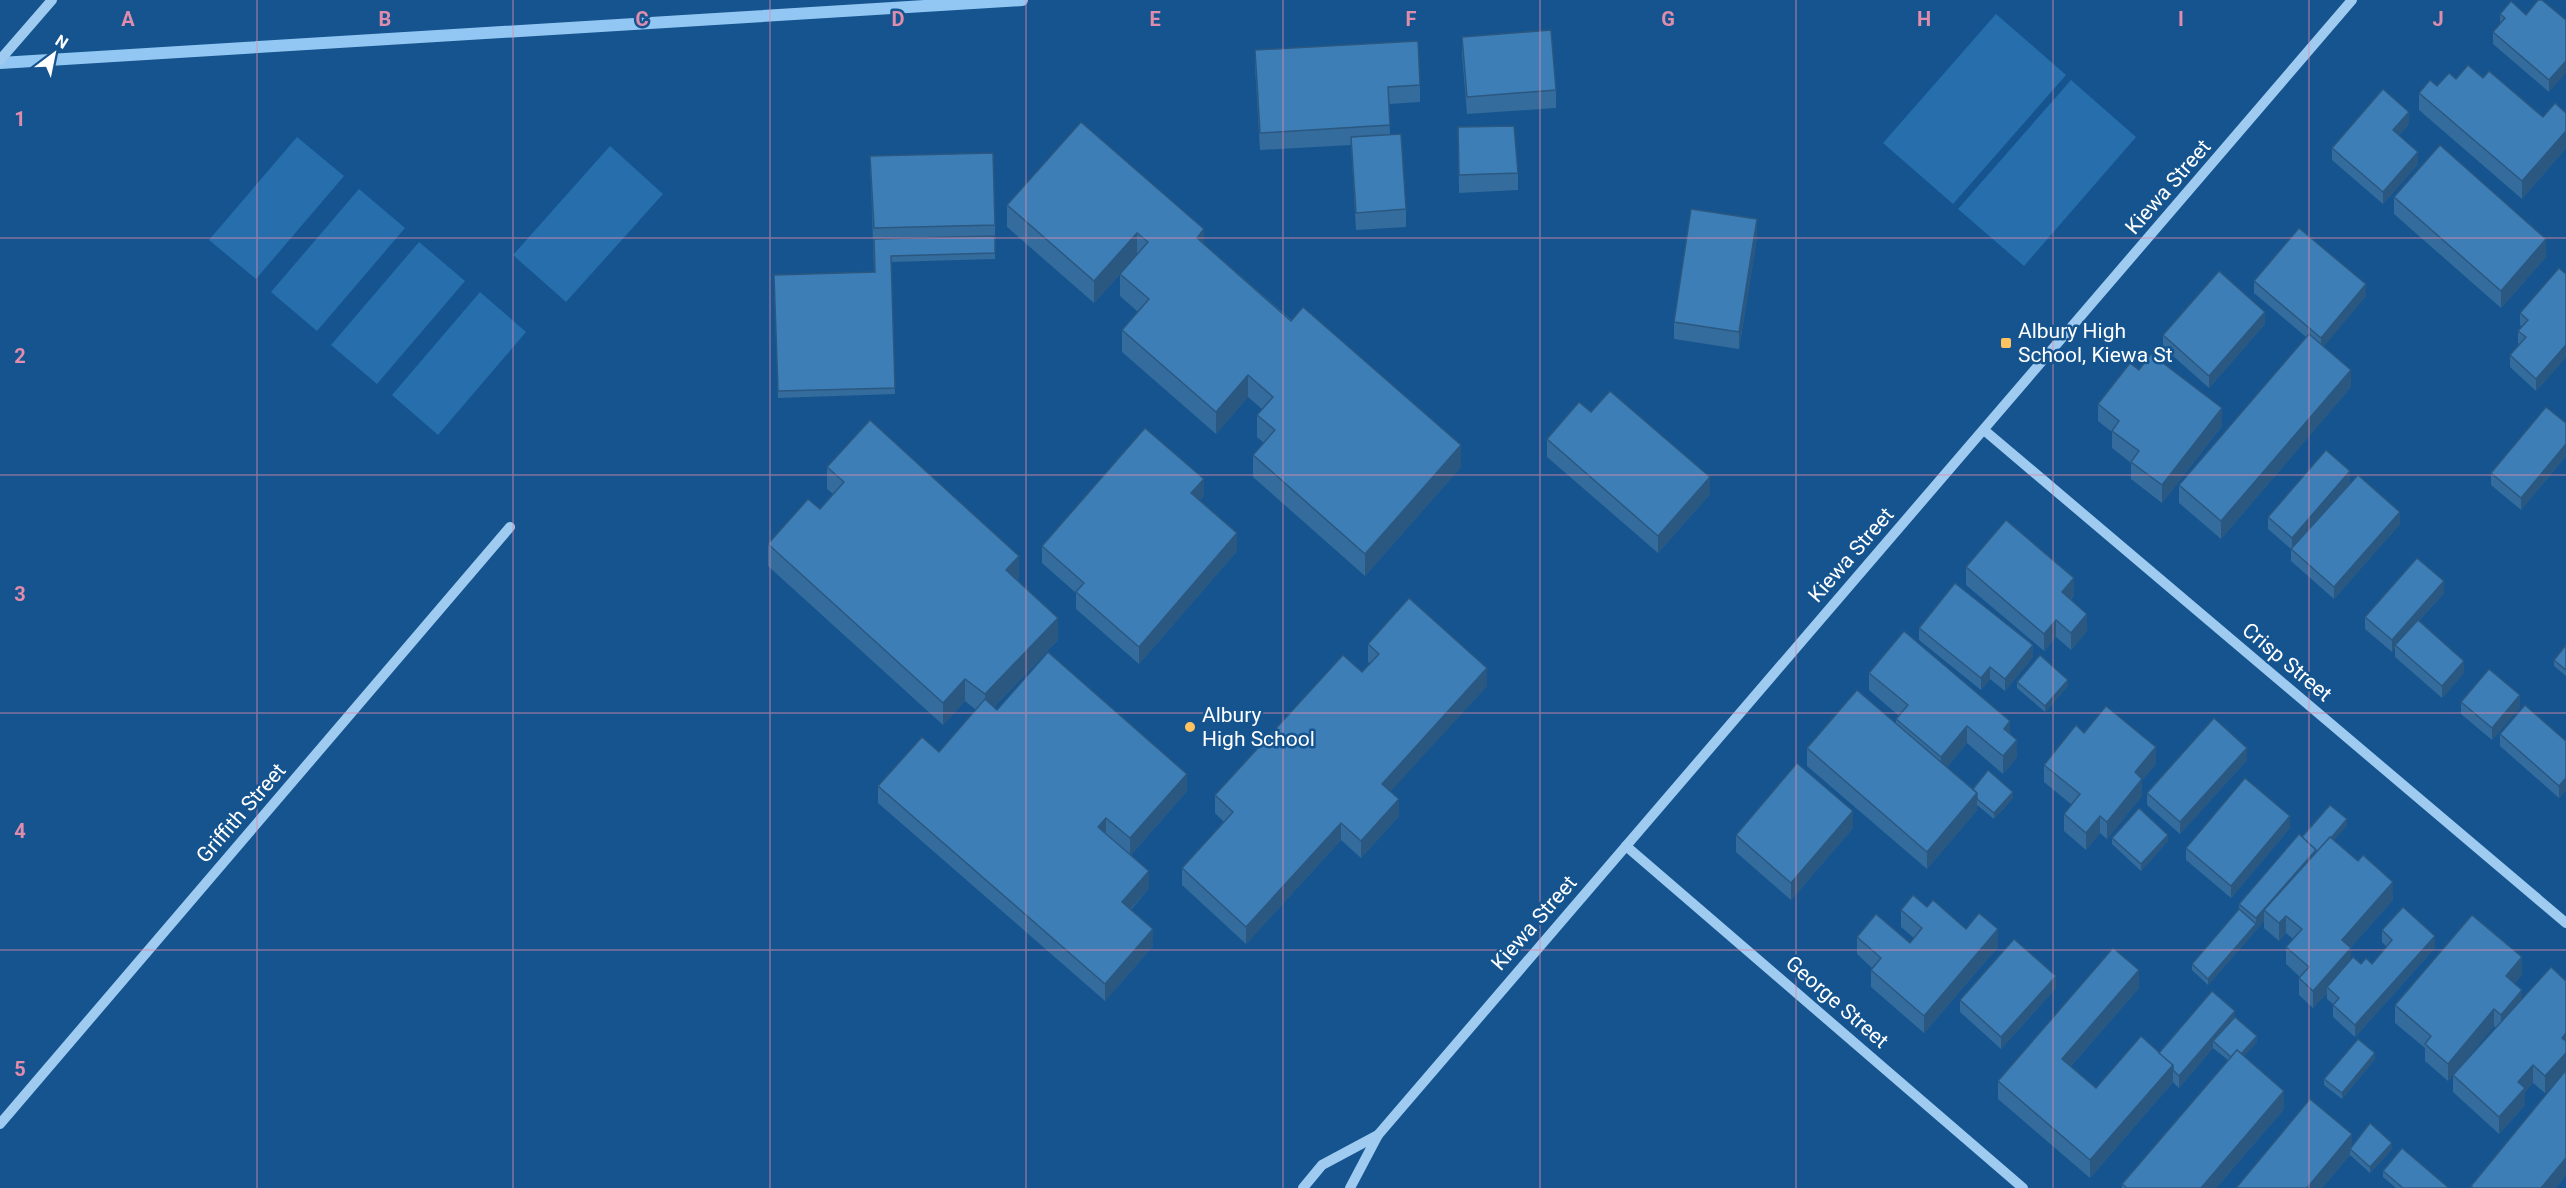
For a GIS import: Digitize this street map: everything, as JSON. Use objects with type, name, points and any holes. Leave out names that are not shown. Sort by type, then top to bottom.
[{"type":"street","points":[[0,60],[52,0]]},
{"type":"street","name":"Kiewa Street","points":[[1350,1188],[1378,1135],[2352,0]]},
{"type":"street","name":"Crisp Street","points":[[1984,430],[2566,923]]},
{"type":"street","name":"Griffith Street","points":[[0,1124],[510,527]]},
{"type":"street","name":"George Street","points":[[1626,846],[2023,1188]]},
{"type":"street","name":"Kiewa Street","points":[[1303,1188],[1322,1165],[1378,1135]]},
{"type":"shaded area","points":[[1996,14],[2066,75],[1953,204],[1883,143]]},
{"type":"shaded area","points":[[2071,80],[2136,137],[2024,266],[1958,209]]},
{"type":"shaded area","points":[[297,137],[344,176],[256,279],[209,240]]},
{"type":"shaded area","points":[[610,146],[663,194],[566,302],[513,255]]},
{"type":"shaded area","points":[[359,189],[405,228],[317,331],[271,292]]},
{"type":"shaded area","points":[[419,242],[465,281],[377,384],[331,345]]},
{"type":"shaded area","points":[[480,292],[526,332],[438,435],[392,395]]},
{"type":"building","points":[[2538,0],[2542,0],[2566,20],[2566,61],[2549,80],[2493,32],[2505,18],[2500,14],[2511,1],[2526,15]]},
{"type":"building","points":[[1551,30],[1556,90],[1467,97],[1462,37]]},
{"type":"building","points":[[1418,41],[1420,85],[1388,87],[1390,125],[1260,133],[1255,50]]},
{"type":"building","points":[[2468,65],[2483,78],[2489,71],[2543,117],[2555,103],[2566,113],[2566,131],[2522,181],[2419,93],[2430,80],[2437,86],[2449,73],[2456,79]]},
{"type":"building","points":[[2383,89],[2409,112],[2393,130],[2418,152],[2383,192],[2332,148]]},
{"type":"building","points":[[1081,122],[1204,229],[1197,238],[1291,321],[1303,307],[1461,445],[1365,554],[1253,455],[1275,430],[1257,415],[1273,397],[1248,375],[1216,412],[1122,330],[1149,299],[1120,274],[1148,242],[1137,233],[1094,281],[1007,205]]},
{"type":"building","points":[[1514,126],[1518,173],[1459,175],[1458,127]]},
{"type":"building","points":[[1401,134],[1406,209],[1356,213],[1351,137]]},
{"type":"building","points":[[2440,145],[2546,239],[2501,291],[2394,197]]},
{"type":"building","points":[[993,153],[995,225],[874,228],[870,156]]},
{"type":"building","points":[[1691,209],[1757,219],[1739,332],[1674,322]]},
{"type":"building","points":[[2299,228],[2366,284],[2321,338],[2254,281]]},
{"type":"building","points":[[995,236],[995,253],[891,256],[895,388],[778,391],[774,275],[875,272],[874,239]]},
{"type":"building","points":[[2559,268],[2566,274],[2566,345],[2536,379],[2510,355],[2526,337],[2518,331],[2528,320],[2520,313]]},
{"type":"building","points":[[2219,271],[2265,312],[2209,376],[2163,335]]},
{"type":"building","points":[[2309,334],[2351,370],[2221,521],[2179,485]]},
{"type":"building","points":[[2151,354],[2222,408],[2162,485],[2131,462],[2139,451],[2112,431],[2119,421],[2098,404],[2130,363],[2139,370]]},
{"type":"building","points":[[1610,391],[1710,477],[1658,536],[1547,439],[1579,402],[1591,412]]},
{"type":"building","points":[[2546,407],[2566,423],[2566,444],[2521,498],[2491,473]]},
{"type":"building","points":[[870,420],[1019,556],[1006,570],[1058,618],[985,694],[965,679],[943,703],[768,544],[808,499],[820,509],[844,482],[827,467]]},
{"type":"building","points":[[1145,428],[1204,479],[1191,493],[1237,533],[1139,647],[1076,592],[1084,583],[1042,546]]},
{"type":"building","points":[[2326,450],[2350,471],[2292,538],[2268,517]]},
{"type":"building","points":[[2358,475],[2400,512],[2334,587],[2291,549]]},
{"type":"building","points":[[2006,520],[2074,578],[2062,592],[2087,614],[2071,633],[2056,620],[2044,634],[1966,567]]},
{"type":"building","points":[[2417,558],[2444,581],[2392,640],[2365,617]]},
{"type":"building","points":[[1955,583],[2033,645],[2005,679],[1990,667],[1981,678],[1919,628]]},
{"type":"building","points":[[1409,598],[1487,668],[1382,784],[1399,799],[1361,841],[1341,823],[1246,927],[1182,868],[1233,812],[1215,795],[1343,655],[1362,672],[1379,654],[1368,644]]},
{"type":"building","points":[[2418,620],[2464,661],[2442,686],[2395,645]]},
{"type":"building","points":[[1904,631],[2010,721],[2004,729],[2017,740],[2003,756],[1967,726],[1941,757],[1896,719],[1908,705],[1869,673]]},
{"type":"building","points":[[2566,645],[2566,670],[2554,660]]},
{"type":"building","points":[[1048,652],[1187,774],[1130,838],[1106,818],[1098,827],[1149,871],[1122,902],[1153,929],[1105,984],[878,786],[922,737],[939,752],[985,699],[997,710]]},
{"type":"building","points":[[2040,655],[2068,680],[2045,706],[2017,682]]},
{"type":"building","points":[[2489,669],[2520,695],[2492,728],[2461,702]]},
{"type":"building","points":[[1857,690],[1977,793],[1927,852],[1807,748]]},
{"type":"building","points":[[2525,705],[2566,741],[2566,778],[2559,786],[2500,734]]},
{"type":"building","points":[[2106,706],[2156,747],[2135,772],[2142,779],[2107,822],[2100,816],[2086,833],[2064,814],[2080,794],[2044,765],[2076,725],[2084,733]]},
{"type":"building","points":[[2214,718],[2247,748],[2180,822],[2147,793]]},
{"type":"building","points":[[1797,763],[1853,811],[1791,883],[1736,835]]},
{"type":"building","points":[[1988,770],[2013,792],[1994,813],[1977,799],[1977,793],[1973,789]]},
{"type":"building","points":[[2245,778],[2290,816],[2231,886],[2186,848]]},
{"type":"building","points":[[2330,805],[2347,819],[2316,853],[2316,850],[2302,837]]},
{"type":"building","points":[[2139,808],[2168,835],[2141,864],[2112,838]]},
{"type":"building","points":[[2299,834],[2316,850],[2256,918],[2239,904]]},
{"type":"building","points":[[2330,837],[2358,861],[2363,855],[2393,882],[2342,940],[2351,948],[2313,991],[2299,978],[2309,967],[2286,947],[2302,929],[2286,916],[2279,923],[2264,910]]},
{"type":"building","points":[[1913,895],[1927,907],[1933,900],[1966,929],[1979,913],[1998,929],[1924,1016],[1871,970],[1881,958],[1857,937],[1876,914],[1910,943],[1922,928],[1901,910]]},
{"type":"building","points":[[2403,907],[2435,936],[2355,1025],[2333,1005],[2339,998],[2327,987],[2353,957],[2361,964],[2366,958],[2372,964],[2392,940],[2382,930]]},
{"type":"building","points":[[2239,909],[2256,924],[2208,979],[2192,964]]},
{"type":"building","points":[[2472,915],[2522,957],[2506,976],[2522,990],[2501,1015],[2494,1009],[2448,1064],[2425,1044],[2431,1036],[2395,1005]]},
{"type":"building","points":[[2014,939],[2056,976],[2001,1037],[1960,1000]]},
{"type":"building","points":[[2113,948],[2139,970],[2062,1059],[2096,1088],[2141,1036],[2173,1065],[2090,1160],[1998,1081]]},
{"type":"building","points":[[2551,967],[2566,981],[2566,1033],[2562,1038],[2566,1041],[2566,1053],[2545,1076],[2533,1065],[2518,1082],[2525,1088],[2499,1117],[2453,1075]]},
{"type":"building","points":[[2212,991],[2235,1011],[2179,1076],[2173,1070],[2173,1065],[2159,1053]]},
{"type":"building","points":[[2235,1017],[2257,1036],[2241,1054],[2237,1050],[2231,1057],[2213,1041]]},
{"type":"building","points":[[2358,1039],[2375,1053],[2342,1093],[2324,1079]]},
{"type":"building","points":[[2237,1050],[2284,1091],[2201,1188],[2127,1188],[2122,1184]]},
{"type":"building","points":[[2566,1070],[2566,1158],[2541,1188],[2473,1188],[2471,1186]]},
{"type":"building","points":[[2310,1099],[2352,1134],[2307,1188],[2236,1188]]},
{"type":"building","points":[[2370,1123],[2392,1143],[2370,1167],[2350,1149]]},
{"type":"building","points":[[2402,1148],[2449,1188],[2403,1188],[2383,1171]]},
{"type":"waterway","points":[[0,63],[1022,0]]},
{"type":"place","name":"Albury High School, Kiewa St","points":[[2006,343]]},
{"type":"place","name":"Albury High School","points":[[1190,727]]}]
